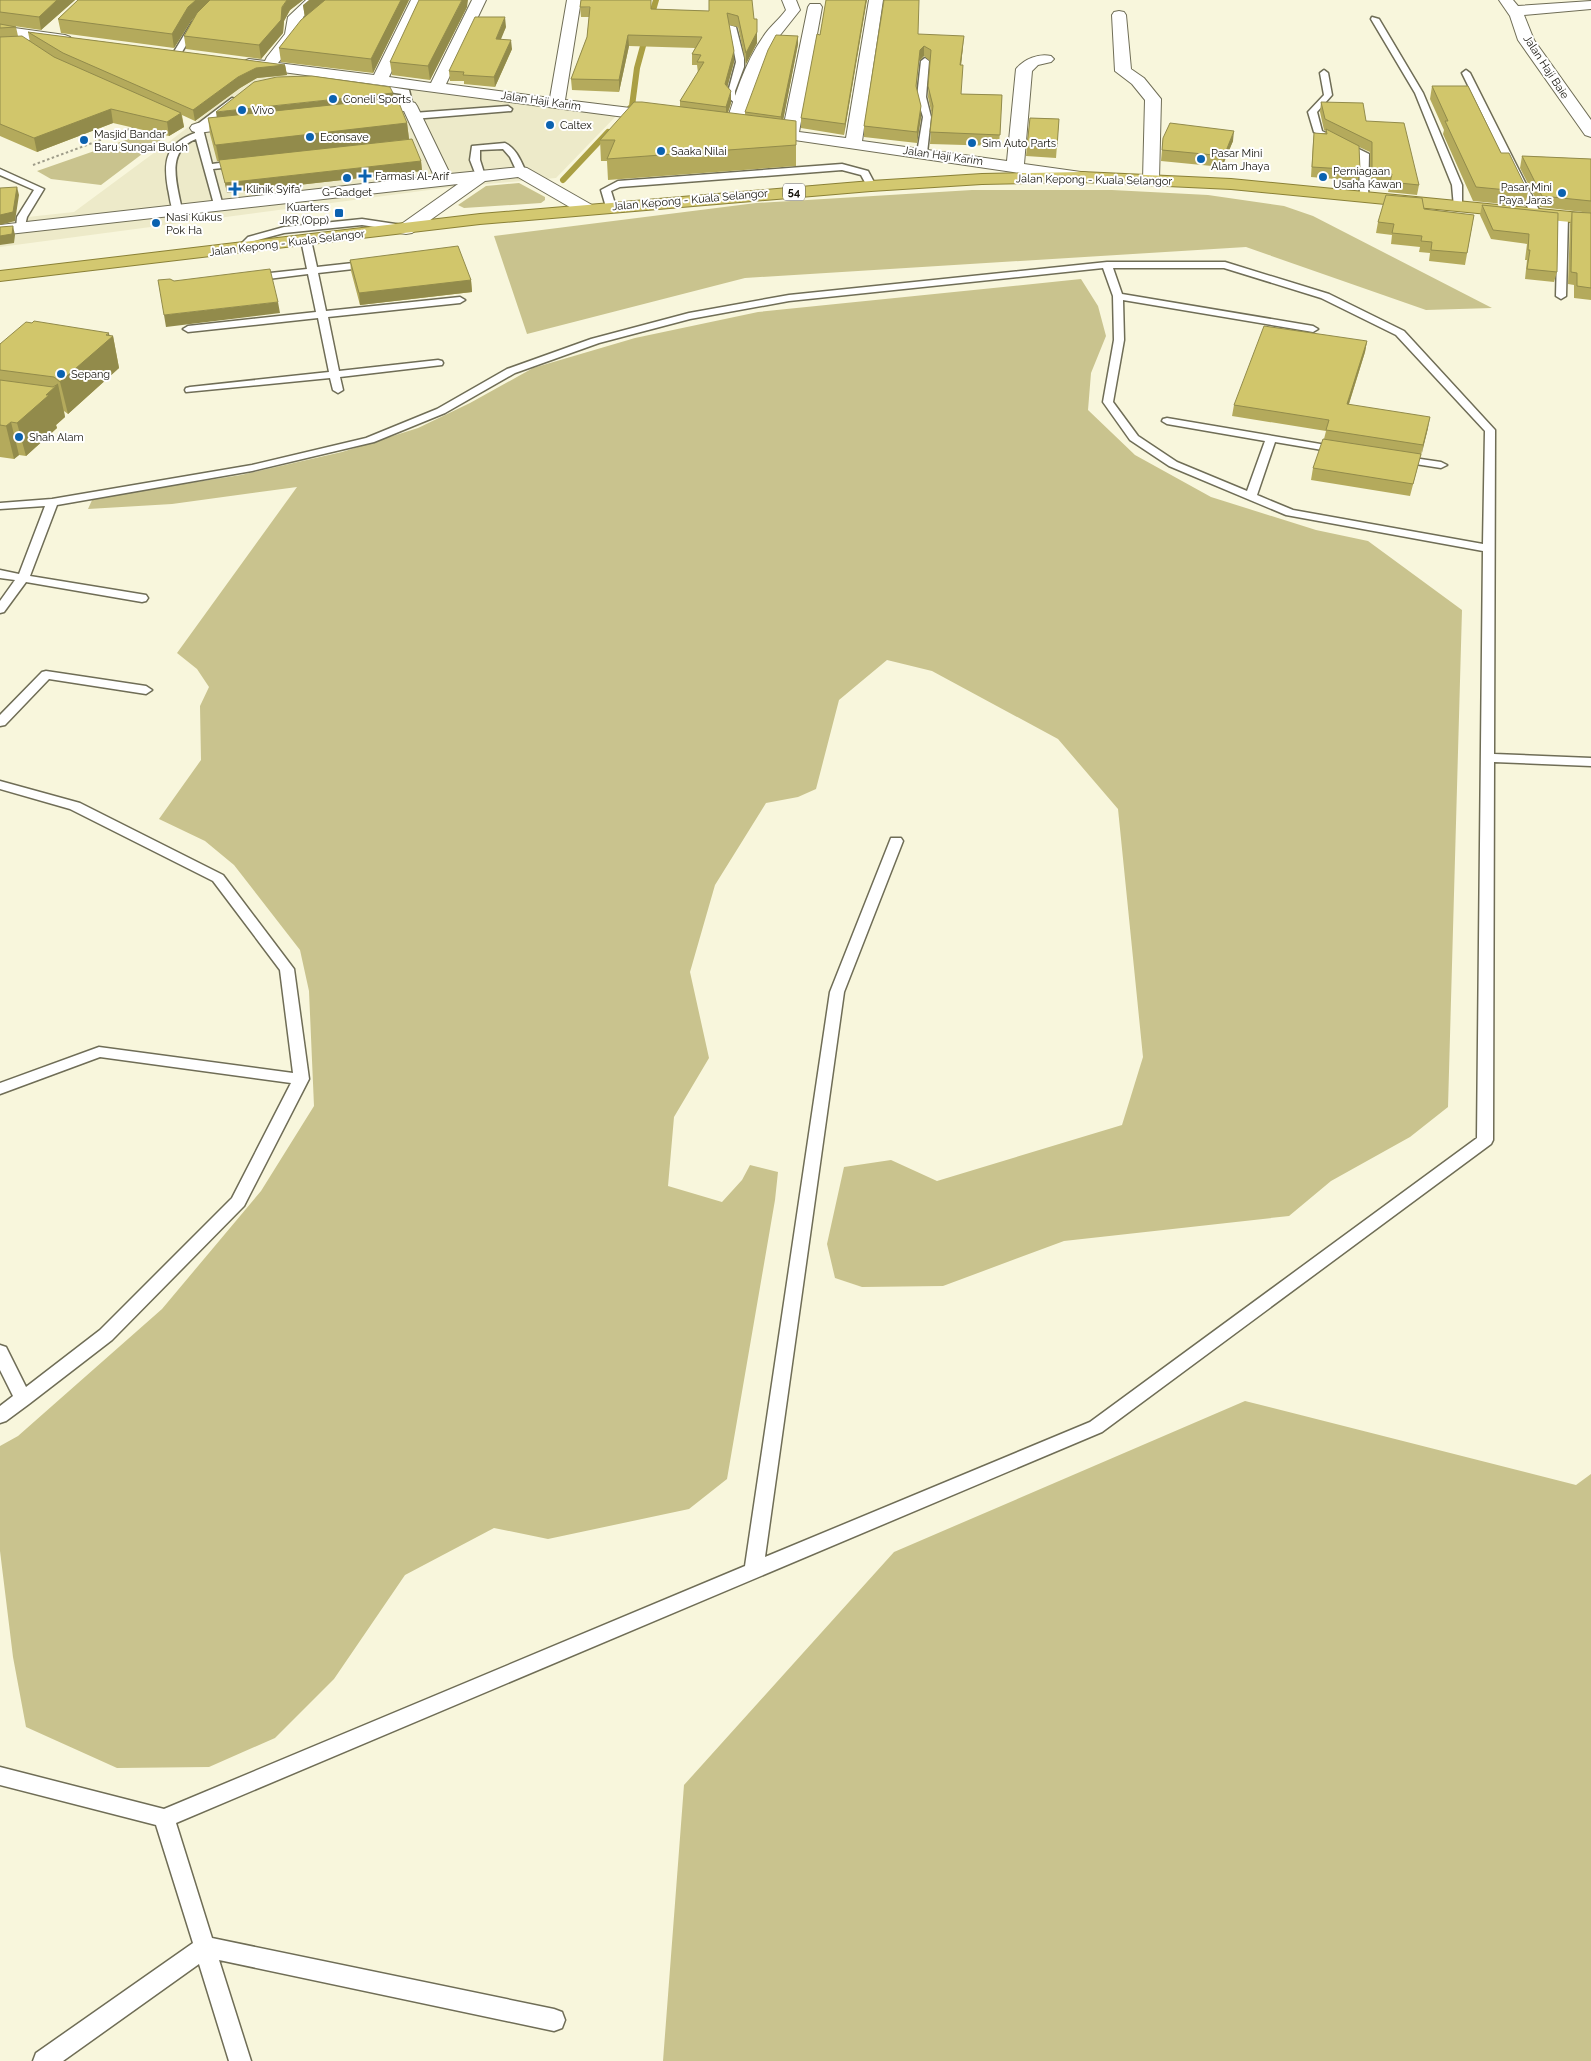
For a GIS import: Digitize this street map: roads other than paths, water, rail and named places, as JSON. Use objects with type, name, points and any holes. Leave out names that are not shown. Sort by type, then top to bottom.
[{"type":"highway","name":"Jalan Kepong - Kuala Selangor","points":[[0,276],[586,209],[982,179],[1082,177],[1231,184],[1591,219]]},
{"type":"highway","points":[[0,268],[51,270]]},
{"type":"street","points":[[266,66],[299,30],[292,23],[296,15],[314,0]]},
{"type":"street","points":[[380,80],[418,0]]},
{"type":"street","points":[[438,87],[479,0]]},
{"type":"street","points":[[557,102],[574,0]]},
{"type":"street","points":[[734,127],[752,68],[770,38],[786,22],[793,10],[789,0]]},
{"type":"street","points":[[852,144],[876,0]]},
{"type":"street","points":[[1510,5],[1591,5]]},
{"type":"street","name":"Jalan Haji Baie","points":[[1510,5],[1526,40],[1591,132]]},
{"type":"street","points":[[790,135],[815,7]]},
{"type":"street","points":[[1119,15],[1123,71],[1138,81],[1153,99],[1152,179]]},
{"type":"street","points":[[45,37],[58,25]]},
{"type":"street","points":[[0,31],[82,42]]},
{"type":"street","points":[[157,52],[194,57]]},
{"type":"street","points":[[1015,166],[1024,69],[1032,62],[1046,59]]},
{"type":"street","name":"Jalan Haji Karim","points":[[230,62],[557,102],[679,120]]},
{"type":"street","points":[[352,112],[411,111],[420,143],[444,180]]},
{"type":"street","points":[[196,129],[265,121]]},
{"type":"street","name":"Jalan Haji Karim","points":[[715,125],[1082,177]]},
{"type":"street","points":[[0,230],[521,172],[586,209]]},
{"type":"street","points":[[406,229],[480,176]]},
{"type":"lane","points":[[176,55],[196,24],[218,0]]},
{"type":"lane","points":[[1375,20],[1419,93],[1457,185],[1459,207]]},
{"type":"lane","points":[[732,27],[740,61],[737,74],[730,86],[731,96],[740,104]]},
{"type":"lane","points":[[922,153],[927,117],[923,111],[921,100],[925,61]]},
{"type":"lane","points":[[1324,73],[1328,95],[1312,112],[1318,132],[1364,154],[1365,198]]},
{"type":"lane","points":[[1466,73],[1536,214]]},
{"type":"lane","points":[[292,80],[309,78],[406,92],[411,111],[508,109]]},
{"type":"lane","points":[[177,210],[169,165],[174,149],[191,137],[196,129],[238,96]]},
{"type":"lane","points":[[196,129],[209,166],[218,206]]},
{"type":"lane","points":[[480,176],[475,160],[475,148],[505,146],[514,156],[521,172]]},
{"type":"lane","points":[[209,166],[248,162]]},
{"type":"lane","points":[[3,173],[39,189],[22,217],[21,228]]},
{"type":"lane","points":[[1560,296],[1563,217]]},
{"type":"lane","points":[[242,248],[251,239],[284,230],[362,222],[406,229]]},
{"type":"lane","points":[[306,240],[338,390]]},
{"type":"lane","points":[[244,278],[380,262]]},
{"type":"lane","points":[[1107,265],[1118,296],[1119,340],[1108,402],[1134,438],[1173,464],[1290,513],[1489,548]]},
{"type":"lane","points":[[0,506],[52,502],[252,468],[370,440],[441,411],[511,371],[595,341],[689,316],[789,298],[1107,265],[1225,265],[1325,296],[1400,333],[1490,430],[1486,1140],[1096,1427],[164,1818],[0,1776]]},
{"type":"lane","points":[[1118,296],[1312,329]]},
{"type":"lane","points":[[188,328],[460,300]]},
{"type":"lane","points":[[190,390],[438,363]]},
{"type":"lane","points":[[1167,421],[1356,452]]},
{"type":"lane","points":[[1251,497],[1271,439]]},
{"type":"lane","points":[[1384,457],[1441,465]]},
{"type":"lane","points":[[0,609],[23,578],[52,502]]},
{"type":"lane","points":[[0,574],[142,598]]},
{"type":"lane","points":[[0,722],[46,675],[146,690]]},
{"type":"lane","points":[[1489,758],[1591,762]]},
{"type":"lane","points":[[0,785],[75,806],[218,878],[287,969],[301,1079],[238,1202],[106,1336],[0,1416]]},
{"type":"lane","points":[[754,1570],[837,992],[896,840]]},
{"type":"lane","points":[[0,1089],[99,1052],[301,1079]]},
{"type":"lane","points":[[0,1352],[23,1399]]},
{"type":"lane","points":[[164,1818],[240,2061]]},
{"type":"lane","points":[[44,2061],[204,1947],[554,2020]]},
{"type":"waterway","points":[[650,21],[656,0]]},
{"type":"waterway","points":[[625,113],[632,106],[637,68],[646,35]]},
{"type":"waterway","points":[[563,180],[608,132]]},
{"type":"place","name":"Coneli Sports","points":[[333,99]]},
{"type":"place","name":"Vivo","points":[[242,110]]},
{"type":"place","name":"Caltex","points":[[550,125]]},
{"type":"place","name":"Econsave","points":[[310,137]]},
{"type":"place","name":"Masjid Bandar Baru Sungai Buloh","points":[[84,140]]},
{"type":"place","name":"Sim Auto Parts","points":[[972,143]]},
{"type":"place","name":"Saaka Nilai","points":[[661,151]]},
{"type":"place","name":"Pasar Mini Alam Jhaya","points":[[1201,159]]},
{"type":"place","name":"Farmasi Al-Arif","points":[[365,176]]},
{"type":"place","name":"Perniagaan Usaha Kawan","points":[[1323,177]]},
{"type":"place","name":"G-Gadget","points":[[347,178]]},
{"type":"place","name":"Klinik Syifa’","points":[[235,189]]},
{"type":"place","name":"Pasar Mini Paya Jaras","points":[[1562,193]]},
{"type":"place","name":"Kuarters JKR (Opp)","points":[[339,213]]},
{"type":"place","name":"Nasi Kukus Pok Ha","points":[[156,223]]},
{"type":"place","name":"Sepang","points":[[61,374]]},
{"type":"place","name":"Shah Alam","points":[[19,437]]}]
